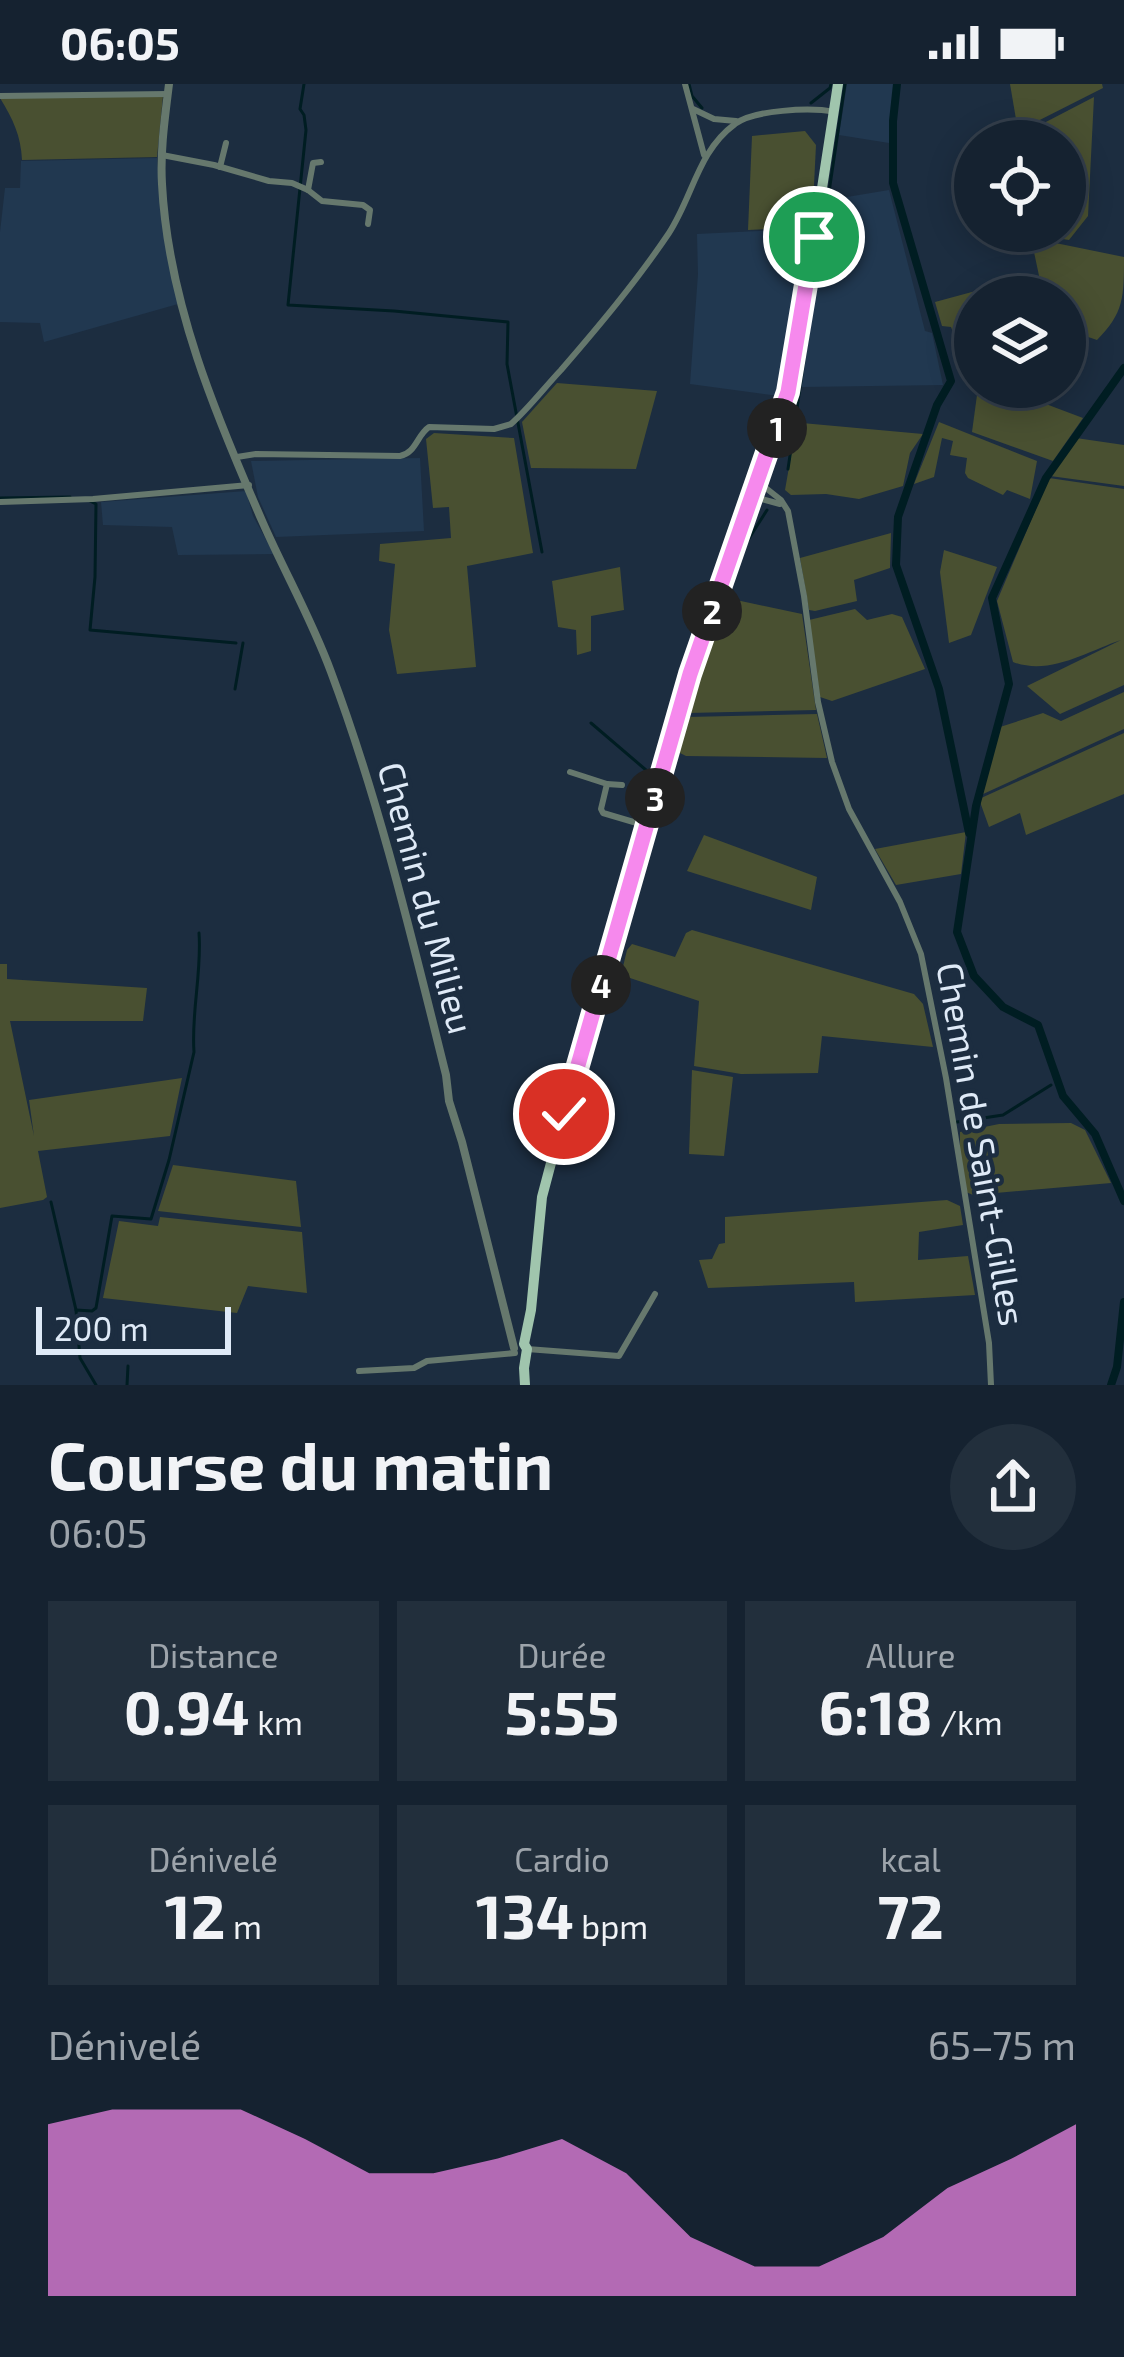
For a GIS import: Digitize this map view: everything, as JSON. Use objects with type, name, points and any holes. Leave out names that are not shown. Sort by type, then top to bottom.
[{"type":"main road","points":[[525,1385],[520,1348],[531,1310],[544,1190],[690,674],[774,450],[797,351],[838,84]]},
{"type":"main road","points":[[758,490],[783,411]]},
{"type":"street","points":[[685,84],[703,159]]},
{"type":"street","points":[[0,96],[168,89]]},
{"type":"street","name":"Chemin du Milieu","points":[[168,89],[162,155],[164,208],[187,326],[261,519],[328,664],[385,833],[449,1101],[520,1348]]},
{"type":"street","points":[[693,109],[714,119],[740,121]]},
{"type":"street","points":[[237,457],[400,456],[413,450],[429,427],[494,429],[511,424],[626,292],[670,230],[712,146],[752,116],[833,112]]},
{"type":"street","points":[[220,167],[226,143]]},
{"type":"street","points":[[162,155],[282,179],[322,201],[363,206],[370,210],[368,224]]},
{"type":"street","points":[[308,190],[311,167],[321,162]]},
{"type":"street","points":[[0,502],[249,485]]},
{"type":"street","points":[[758,490],[783,506]]},
{"type":"street","points":[[758,490],[781,500],[783,506]]},
{"type":"street","name":"Chemin de Saint-Gilles","points":[[783,506],[792,524],[818,702],[832,762],[849,808],[900,902],[921,954],[953,1117],[991,1385]]},
{"type":"street","points":[[570,772],[622,785]]},
{"type":"street","points":[[607,784],[603,813],[647,826]]},
{"type":"street","points":[[359,1371],[414,1368],[427,1361],[520,1348],[619,1356],[655,1294]]},
{"type":"shaded area","points":[[847,84],[896,84],[889,143],[839,135]]},
{"type":"shaded area","points":[[157,158],[161,212],[178,304],[44,342],[40,323],[0,322],[5,188],[20,188],[21,161]]},
{"type":"shaded area","points":[[889,190],[943,385],[802,387],[779,396],[690,384],[697,234],[824,228],[829,200]]},
{"type":"shaded area","points":[[420,458],[424,531],[276,537],[258,497],[251,461]]},
{"type":"shaded area","points":[[246,491],[253,516],[274,554],[178,555],[172,527],[103,525],[101,502]]},
{"type":"green space","points":[[1010,84],[1102,84],[1103,88],[1040,120],[1016,120]]},
{"type":"green space","points":[[163,96],[157,157],[22,160],[15,128],[0,98]]},
{"type":"green space","points":[[1094,97],[1086,219],[1086,120],[1050,120]]},
{"type":"green space","points":[[805,131],[816,145],[808,227],[748,230],[752,136]]},
{"type":"green space","points":[[1086,249],[1124,257],[1121,303],[1097,340],[1086,336],[1086,276],[1039,276],[1034,252]]},
{"type":"green space","points":[[954,297],[954,334],[951,327],[942,326],[935,302]]},
{"type":"green space","points":[[557,383],[657,391],[636,469],[531,468],[522,422]]},
{"type":"green space","points":[[975,408],[1057,408],[1083,418],[1053,461],[972,432]]},
{"type":"green space","points":[[939,422],[1037,461],[1030,499],[1007,490],[1003,495],[968,478],[967,458],[950,455],[953,441],[942,438],[934,477],[914,484]]},
{"type":"green space","points":[[802,423],[923,434],[910,453],[903,486],[859,499],[791,495],[785,490],[796,427]]},
{"type":"green space","points":[[434,433],[514,438],[533,553],[467,566],[476,667],[397,674],[389,630],[395,564],[379,561],[380,544],[451,538],[449,507],[433,508],[426,439]]},
{"type":"green space","points":[[1076,438],[1124,445],[1124,486],[1050,476]]},
{"type":"green space","points":[[1049,478],[1124,489],[1124,685],[1060,714],[1027,686],[1121,640],[1055,664],[1013,662],[997,601]]},
{"type":"green space","points":[[891,533],[890,568],[854,580],[857,601],[809,610],[800,558]]},
{"type":"green space","points":[[944,550],[997,567],[971,635],[949,643],[940,572]]},
{"type":"green space","points":[[620,567],[624,610],[591,616],[591,651],[577,655],[576,630],[558,627],[552,581]]},
{"type":"green space","points":[[727,598],[802,614],[816,710],[688,713]]},
{"type":"green space","points":[[855,609],[867,620],[892,614],[902,617],[925,669],[832,701],[820,697],[809,620]]},
{"type":"green space","points":[[1124,692],[1124,729],[981,795],[1000,727],[1043,713],[1061,721]]},
{"type":"green space","points":[[817,714],[827,758],[686,756],[678,752],[687,717]]},
{"type":"green space","points":[[1124,733],[1124,794],[1026,835],[1020,813],[989,827],[979,799]]},
{"type":"green space","points":[[966,832],[961,874],[896,885],[875,849]]},
{"type":"green space","points":[[704,835],[817,877],[811,910],[687,871]]},
{"type":"green space","points":[[692,930],[914,994],[923,1004],[933,1047],[822,1036],[818,1073],[741,1074],[694,1066],[699,1001],[621,975],[632,944],[675,957]]},
{"type":"green space","points":[[0,964],[7,964],[7,979],[147,988],[143,1021],[10,1021],[34,1136],[29,1100],[182,1078],[170,1136],[38,1151],[47,1197],[0,1208]]},
{"type":"green space","points":[[692,1070],[733,1077],[724,1156],[689,1154]]},
{"type":"green space","points":[[1071,1123],[1085,1130],[1111,1183],[966,1192],[960,1132],[999,1124]]},
{"type":"green space","points":[[173,1165],[296,1181],[301,1227],[158,1211]]},
{"type":"green space","points":[[947,1200],[960,1206],[963,1225],[919,1232],[918,1260],[968,1256],[975,1295],[855,1302],[854,1282],[708,1288],[699,1260],[712,1259],[719,1244],[725,1243],[725,1217]]},
{"type":"green space","points":[[160,1217],[302,1232],[307,1293],[248,1286],[237,1313],[103,1298],[119,1221],[158,1226]]},
{"type":"waterway","points":[[304,84],[300,109],[306,130],[288,305],[508,322],[507,364],[542,552]]},
{"type":"waterway","points":[[689,84],[702,108]]},
{"type":"waterway","points":[[811,103],[831,84]]},
{"type":"waterway","points":[[788,469],[845,84]]},
{"type":"waterway","points":[[897,84],[893,183],[951,381],[937,405],[898,517],[896,565],[939,689],[969,833]]},
{"type":"waterway","points":[[1124,368],[1046,478],[992,598],[1009,684],[976,806],[957,932],[974,976],[1003,1007],[1038,1025],[1063,1096],[1095,1134],[1124,1201]]},
{"type":"waterway","points":[[0,498],[70,497]]},
{"type":"waterway","points":[[90,501],[96,504],[90,630],[236,643]]},
{"type":"waterway","points":[[645,855],[709,640],[741,551],[767,510]]},
{"type":"waterway","points":[[591,723],[653,776],[727,553]]},
{"type":"waterway","points":[[235,689],[243,643]]},
{"type":"waterway","points":[[96,1385],[80,1358],[76,1310],[96,1308],[112,1216],[151,1219],[194,1052],[199,933]]},
{"type":"waterway","points":[[957,1122],[1003,1115],[1051,1085]]},
{"type":"waterway","points":[[51,1202],[76,1310]]},
{"type":"waterway","points":[[1111,1385],[1124,1302]]},
{"type":"waterway","points":[[127,1385],[128,1366]]},
{"type":"route","points":[[564,1114],[690,674],[783,411],[814,237]]}]
